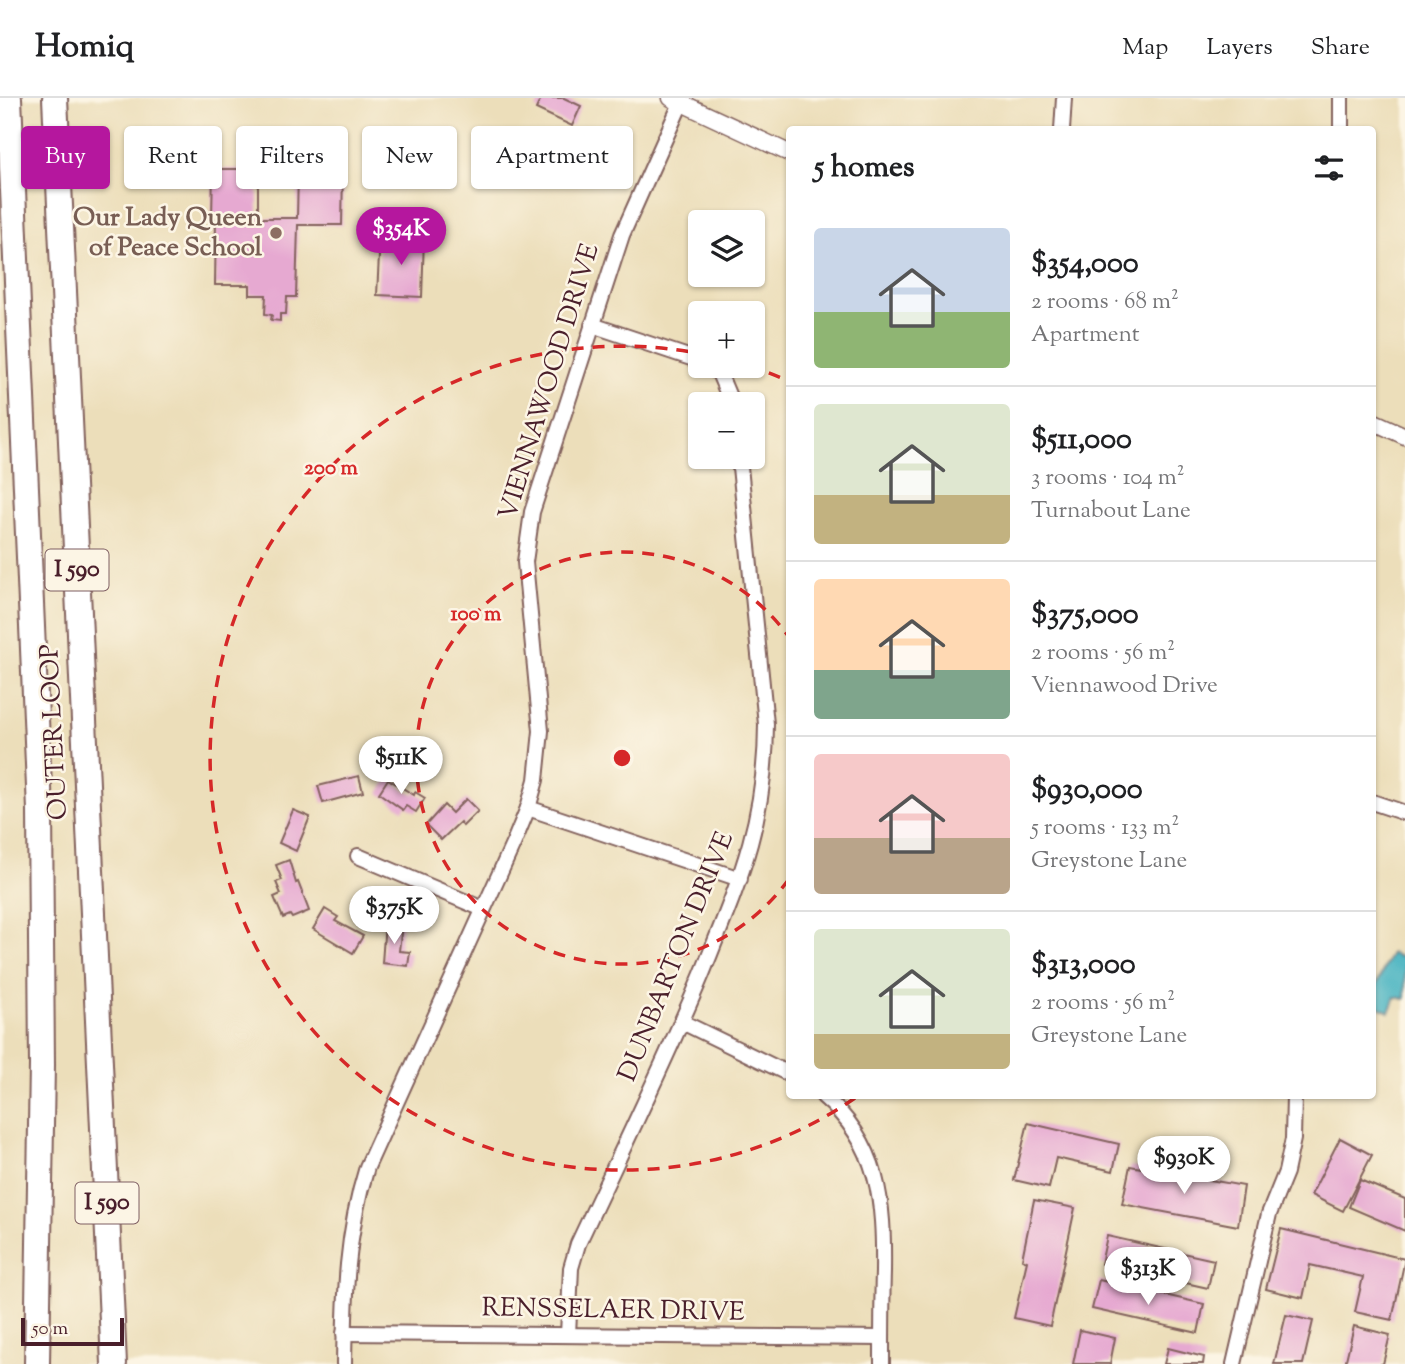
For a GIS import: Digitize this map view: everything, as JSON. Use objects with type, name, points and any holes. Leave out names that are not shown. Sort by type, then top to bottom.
[{"type":"highway","name":"OUTER LOOP","points":[[9,98],[40,810],[43,1065],[37,1364]]},
{"type":"highway","name":"OUTER LOOP","points":[[55,98],[114,1364]]},
{"type":"street","points":[[1062,126],[1064,98]]},
{"type":"street","points":[[1341,98],[1341,126]]},
{"type":"street","points":[[676,100],[786,152]]},
{"type":"street","name":"VIENNAWOOD DRIVE","points":[[344,1364],[348,1252],[357,1199],[367,1167],[528,808],[536,779],[541,732],[526,571],[528,529],[622,235],[676,100]]},
{"type":"street","points":[[592,325],[688,357]]},
{"type":"street","points":[[1376,423],[1405,436]]},
{"type":"street","name":"DUNBARTON DRIVE","points":[[568,1335],[571,1268],[578,1244],[682,1023],[740,879],[756,827],[763,791],[766,724],[740,469]]},
{"type":"street","points":[[1376,803],[1405,813]]},
{"type":"street","points":[[528,808],[740,879]]},
{"type":"street","points":[[358,856],[483,909]]},
{"type":"street","points":[[682,1023],[786,1073]]},
{"type":"street","points":[[826,1099],[842,1114],[859,1137],[879,1189],[883,1232],[882,1364]]},
{"type":"street","points":[[1234,1364],[1269,1214],[1286,1172],[1293,1139],[1294,1099]]},
{"type":"street","name":"RENSSELAER DRIVE","points":[[344,1333],[882,1338]]},
{"type":"water","points":[[1391,953],[1405,959],[1405,999],[1395,997],[1389,1012],[1376,1005],[1376,985]]},
{"type":"building","points":[[541,98],[564,98],[581,106],[572,126],[536,109]]},
{"type":"building","points":[[222,169],[236,169],[236,189],[258,189],[258,218],[297,218],[298,189],[343,189],[342,225],[298,225],[296,297],[287,297],[286,314],[280,314],[280,321],[271,320],[272,315],[265,314],[266,295],[250,295],[250,285],[215,285],[216,218],[212,218],[213,189],[222,189]]},
{"type":"building","points":[[380,236],[424,238],[422,297],[377,295]]},
{"type":"building","points":[[359,776],[363,792],[323,803],[318,786]]},
{"type":"building","points":[[388,779],[414,795],[415,792],[425,798],[416,812],[406,806],[403,810],[379,793]]},
{"type":"building","points":[[466,799],[478,811],[463,826],[460,822],[441,840],[426,825],[444,805],[452,813]]},
{"type":"building","points":[[293,810],[310,817],[296,851],[279,843]]},
{"type":"building","points":[[289,860],[309,911],[292,918],[290,915],[283,918],[274,897],[281,894],[276,882],[282,880],[276,865]]},
{"type":"building","points":[[325,909],[338,917],[335,921],[363,936],[353,953],[313,929]]},
{"type":"building","points":[[385,922],[402,924],[399,951],[410,952],[408,966],[382,963]]},
{"type":"building","points":[[1028,1123],[1119,1144],[1113,1171],[1056,1158],[1049,1188],[1014,1180]]},
{"type":"building","points":[[1340,1138],[1372,1155],[1343,1211],[1311,1195]]},
{"type":"building","points":[[1130,1166],[1244,1186],[1238,1226],[1122,1204]]},
{"type":"building","points":[[1360,1180],[1405,1199],[1405,1231],[1349,1207]]},
{"type":"building","points":[[1034,1200],[1075,1208],[1050,1326],[1014,1318],[1027,1261],[1022,1259]]},
{"type":"building","points":[[1281,1229],[1405,1259],[1392,1320],[1355,1312],[1363,1277],[1310,1265],[1303,1298],[1266,1289]]},
{"type":"building","points":[[1107,1236],[1214,1260],[1208,1288],[1101,1264]]},
{"type":"building","points":[[1099,1280],[1204,1304],[1198,1333],[1092,1309]]},
{"type":"building","points":[[1286,1315],[1313,1321],[1303,1364],[1274,1364]]},
{"type":"building","points":[[1354,1326],[1390,1335],[1383,1364],[1345,1364]]},
{"type":"building","points":[[1080,1330],[1115,1338],[1110,1364],[1073,1364]]},
{"type":"building","points":[[1168,1348],[1204,1357],[1203,1364],[1164,1364]]},
{"type":"place","name":"Our Lady Queen of Peace School","points":[[276,233]]}]
